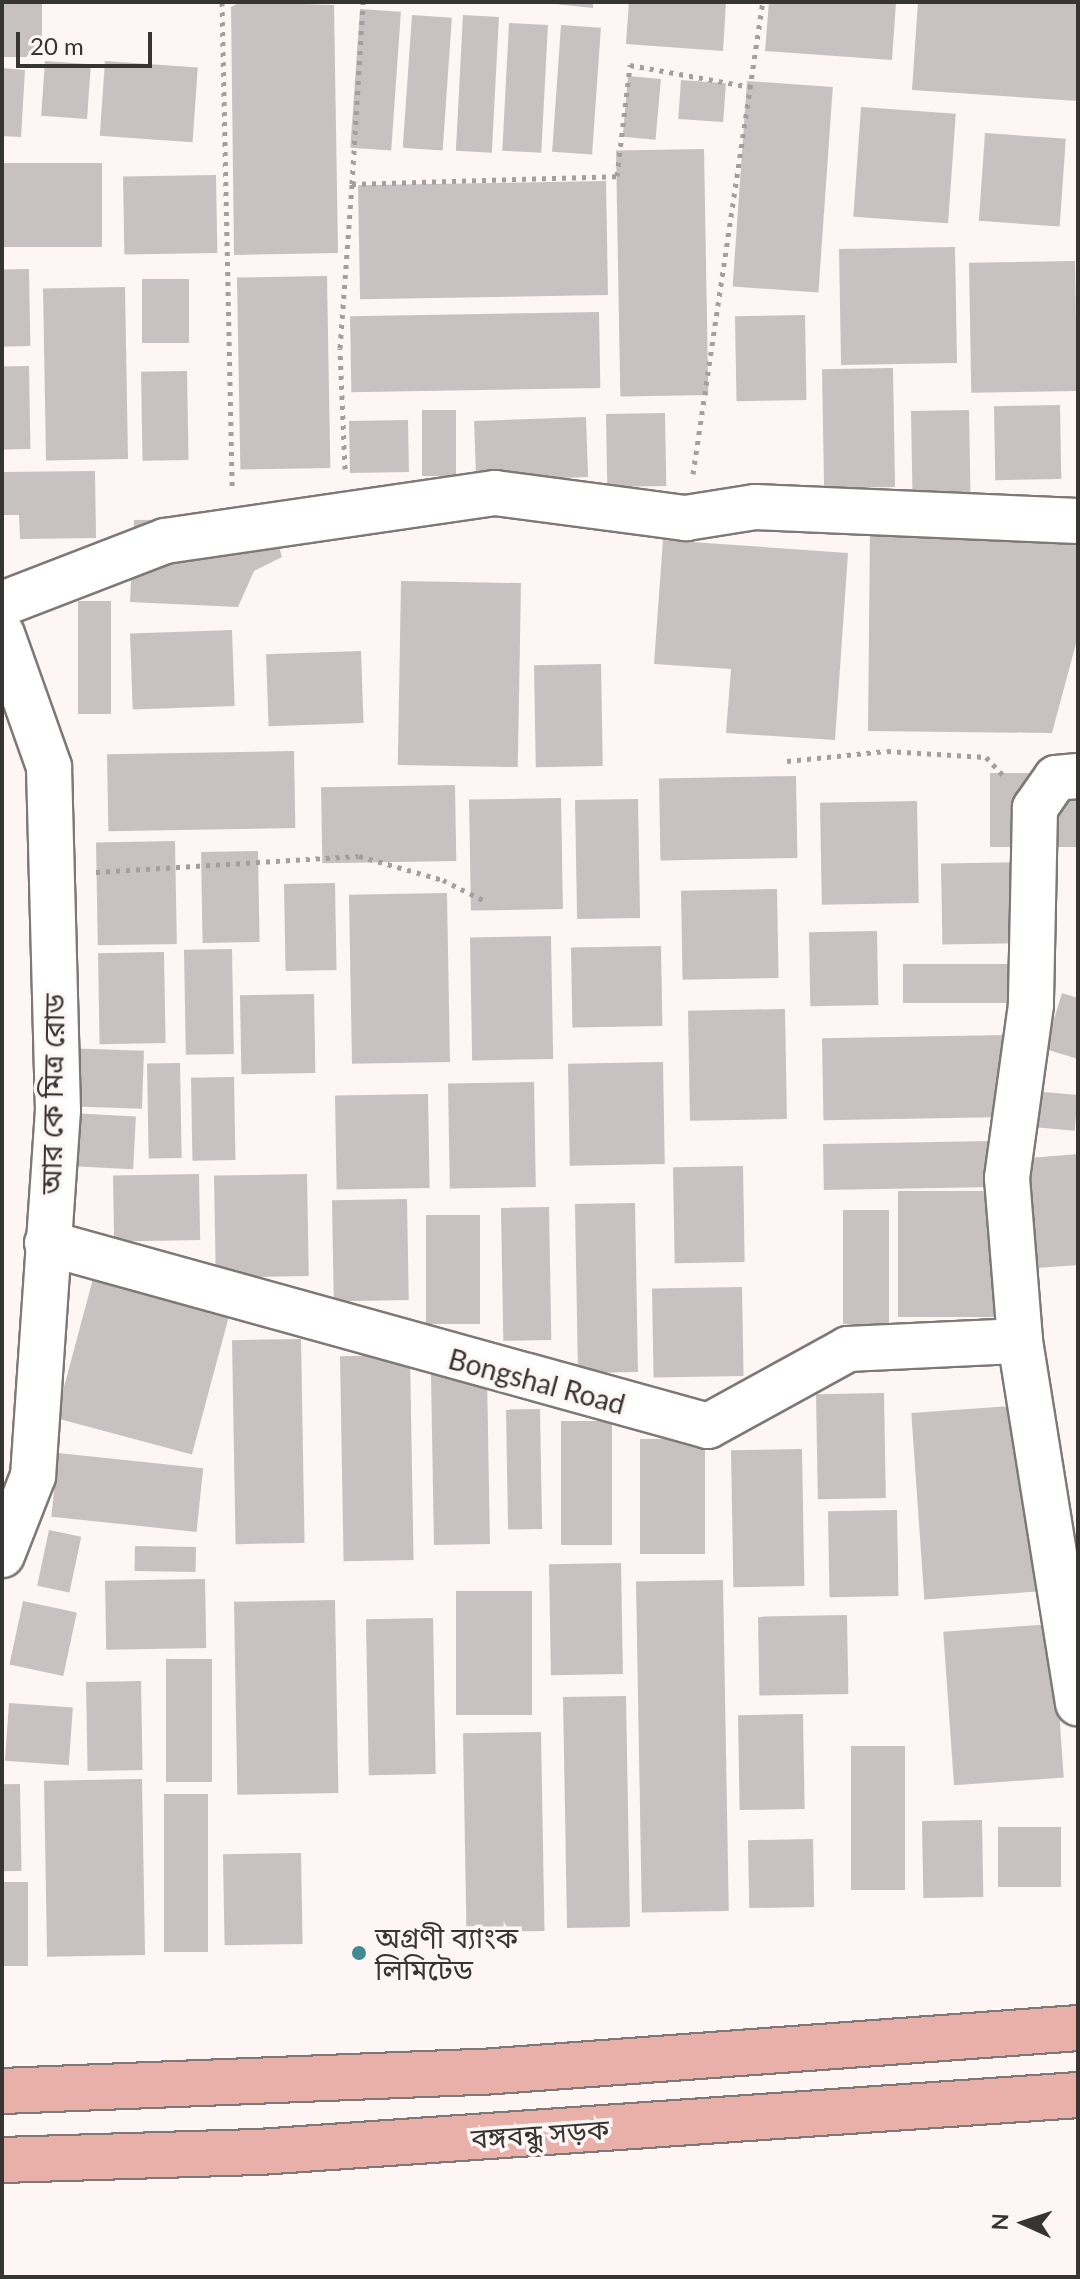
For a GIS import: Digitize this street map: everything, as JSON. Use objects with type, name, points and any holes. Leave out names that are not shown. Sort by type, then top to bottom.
[{"type":"main road","points":[[2,2091],[482,2072],[1078,2028]]},
{"type":"main road","name":"বঙ্গবন্ধু সড়ক","points":[[2,2160],[259,2152],[1078,2095]]},
{"type":"street","points":[[2,604],[165,541],[495,493],[686,518],[755,507],[1078,521]]},
{"type":"street","name":"আর কে মিত্র রোড","points":[[2,634],[49,767],[58,1110],[33,1476],[2,1555]]},
{"type":"street","points":[[1078,776],[1056,778],[1035,808],[1031,1005],[1007,1178],[1020,1341],[1078,1703]]},
{"type":"street","name":"Bongshal Road","points":[[47,1243],[708,1426],[848,1349],[1020,1341]]},
{"type":"path","points":[[222,2],[232,531]]},
{"type":"path","points":[[347,514],[340,348],[363,2]]},
{"type":"path","points":[[686,518],[763,2]]},
{"type":"path","points":[[352,184],[617,176],[630,65],[751,87]]},
{"type":"path","points":[[787,761],[887,751],[986,757],[1035,808]]},
{"type":"path","points":[[52,875],[359,856],[443,880],[485,901]]},
{"type":"building","points":[[2,2],[42,2],[42,57],[2,57]]},
{"type":"building","points":[[240,2],[334,5],[338,253],[234,255],[231,7]]},
{"type":"building","points":[[536,2],[593,2],[593,8]]},
{"type":"building","points":[[629,2],[726,2],[723,51],[626,44]]},
{"type":"building","points":[[769,2],[896,2],[892,60],[765,51]]},
{"type":"building","points":[[918,2],[1078,2],[1078,101],[912,90]]},
{"type":"building","points":[[360,9],[401,12],[391,151],[350,148]]},
{"type":"building","points":[[412,15],[452,18],[443,150],[403,148]]},
{"type":"building","points":[[463,15],[499,17],[492,153],[456,151]]},
{"type":"building","points":[[509,23],[548,25],[541,153],[502,151]]},
{"type":"building","points":[[561,25],[601,28],[592,154],[552,152]]},
{"type":"building","points":[[45,61],[91,64],[87,119],[41,116]]},
{"type":"building","points":[[105,61],[198,67],[193,142],[100,136]]},
{"type":"building","points":[[2,68],[25,70],[21,137],[2,136]]},
{"type":"building","points":[[628,76],[661,79],[656,140],[623,137]]},
{"type":"building","points":[[681,80],[726,83],[723,122],[678,119]]},
{"type":"building","points":[[747,81],[833,87],[818,292],[733,286]]},
{"type":"building","points":[[861,107],[956,114],[948,223],[853,217]]},
{"type":"building","points":[[985,133],[1066,139],[1060,226],[979,221]]},
{"type":"building","points":[[704,149],[708,395],[620,396],[616,151]]},
{"type":"building","points":[[2,163],[102,163],[102,247],[2,247]]},
{"type":"building","points":[[216,175],[217,253],[124,255],[123,177]]},
{"type":"building","points":[[606,181],[608,295],[360,299],[358,185]]},
{"type":"building","points":[[955,247],[957,363],[841,365],[839,249]]},
{"type":"building","points":[[1075,261],[1077,391],[971,393],[969,263]]},
{"type":"building","points":[[2,269],[29,269],[30,346],[3,346]]},
{"type":"building","points":[[327,276],[330,468],[240,470],[237,278]]},
{"type":"building","points":[[142,279],[189,279],[189,343],[142,343]]},
{"type":"building","points":[[125,287],[128,459],[46,460],[43,288]]},
{"type":"building","points":[[599,312],[600,388],[351,392],[350,316]]},
{"type":"building","points":[[805,315],[806,400],[736,401],[735,316]]},
{"type":"building","points":[[2,366],[29,366],[30,449],[3,449]]},
{"type":"building","points":[[893,368],[895,487],[824,488],[822,369]]},
{"type":"building","points":[[187,371],[189,460],[143,461],[141,372]]},
{"type":"building","points":[[1060,405],[1061,479],[995,480],[994,406]]},
{"type":"building","points":[[422,410],[456,410],[456,476],[422,476]]},
{"type":"building","points":[[969,410],[970,495],[912,496],[911,411]]},
{"type":"building","points":[[665,413],[666,486],[607,487],[606,414]]},
{"type":"building","points":[[586,417],[588,477],[476,481],[474,421]]},
{"type":"building","points":[[408,420],[409,472],[350,473],[349,421]]},
{"type":"building","points":[[95,471],[96,538],[20,539],[19,515],[2,515],[2,472]]},
{"type":"building","points":[[271,519],[282,557],[254,571],[238,607],[130,602],[134,520]]},
{"type":"building","points":[[870,530],[1078,532],[1078,636],[1052,733],[868,731]]},
{"type":"building","points":[[663,540],[848,553],[835,740],[726,733],[731,669],[654,664]]},
{"type":"building","points":[[401,581],[521,583],[518,767],[398,765]]},
{"type":"building","points":[[78,601],[111,601],[111,714],[78,714]]},
{"type":"building","points":[[232,630],[235,706],[133,710],[130,634]]},
{"type":"building","points":[[361,651],[364,723],[269,726],[266,654]]},
{"type":"building","points":[[601,664],[603,766],[536,767],[534,665]]},
{"type":"building","points":[[294,751],[295,828],[108,831],[107,754]]},
{"type":"building","points":[[990,773],[1078,773],[1078,847],[990,847]]},
{"type":"building","points":[[796,776],[797,858],[660,860],[659,778]]},
{"type":"building","points":[[455,785],[456,861],[322,863],[321,787]]},
{"type":"building","points":[[561,798],[563,909],[471,911],[469,800]]},
{"type":"building","points":[[638,799],[640,918],[577,919],[575,800]]},
{"type":"building","points":[[917,801],[919,903],[822,905],[820,803]]},
{"type":"building","points":[[175,841],[177,944],[98,945],[96,842]]},
{"type":"building","points":[[258,851],[260,942],[203,943],[201,852]]},
{"type":"building","points":[[1026,862],[1027,943],[942,944],[941,863]]},
{"type":"building","points":[[335,883],[337,970],[286,971],[284,884]]},
{"type":"building","points":[[777,889],[779,978],[683,980],[681,891]]},
{"type":"building","points":[[447,893],[450,1062],[352,1064],[349,895]]},
{"type":"building","points":[[877,931],[878,1005],[810,1006],[809,932]]},
{"type":"building","points":[[551,936],[553,1059],[472,1060],[470,937]]},
{"type":"building","points":[[661,946],[662,1026],[572,1028],[571,948]]},
{"type":"building","points":[[232,949],[234,1054],[186,1055],[184,950]]},
{"type":"building","points":[[164,952],[166,1043],[100,1044],[98,953]]},
{"type":"building","points":[[903,964],[1019,964],[1019,1003],[903,1003]]},
{"type":"building","points":[[1062,993],[1078,998],[1078,1059],[1045,1049]]},
{"type":"building","points":[[314,994],[315,1073],[241,1074],[240,995]]},
{"type":"building","points":[[785,1009],[787,1119],[690,1121],[688,1011]]},
{"type":"building","points":[[1007,1035],[1008,1117],[823,1120],[822,1038]]},
{"type":"building","points":[[63,1048],[144,1051],[142,1109],[61,1106]]},
{"type":"building","points":[[663,1062],[665,1164],[570,1166],[568,1064]]},
{"type":"building","points":[[180,1063],[182,1158],[149,1159],[147,1064]]},
{"type":"building","points":[[234,1077],[235,1160],[192,1161],[191,1078]]},
{"type":"building","points":[[534,1082],[536,1187],[450,1188],[448,1084]]},
{"type":"building","points":[[1033,1091],[1078,1095],[1075,1131],[1030,1127]]},
{"type":"building","points":[[428,1094],[430,1188],[337,1190],[335,1096]]},
{"type":"building","points":[[71,1113],[136,1116],[133,1169],[68,1166]]},
{"type":"building","points":[[993,1141],[994,1187],[824,1190],[823,1144]]},
{"type":"building","points":[[1078,1154],[1078,1265],[1037,1268],[1029,1158]]},
{"type":"building","points":[[743,1166],[745,1262],[675,1263],[673,1167]]},
{"type":"building","points":[[199,1174],[200,1240],[114,1241],[113,1176]]},
{"type":"building","points":[[307,1174],[309,1276],[216,1278],[214,1176]]},
{"type":"building","points":[[898,1191],[997,1191],[997,1317],[898,1317]]},
{"type":"building","points":[[407,1199],[409,1300],[334,1301],[332,1200]]},
{"type":"building","points":[[635,1203],[638,1372],[578,1373],[575,1204]]},
{"type":"building","points":[[549,1207],[551,1340],[503,1341],[501,1208]]},
{"type":"building","points":[[843,1210],[889,1210],[889,1324],[843,1324]]},
{"type":"building","points":[[426,1215],[480,1215],[480,1324],[426,1324]]},
{"type":"building","points":[[94,1275],[230,1311],[192,1454],[56,1418]]},
{"type":"building","points":[[742,1287],[744,1376],[654,1378],[652,1289]]},
{"type":"building","points":[[301,1339],[305,1543],[236,1544],[232,1340]]},
{"type":"building","points":[[410,1355],[414,1560],[344,1561],[340,1356]]},
{"type":"building","points":[[487,1374],[490,1544],[434,1545],[431,1375]]},
{"type":"building","points":[[884,1393],[886,1498],[818,1499],[816,1394]]},
{"type":"building","points":[[1024,1405],[1037,1592],[924,1599],[911,1413]]},
{"type":"building","points":[[540,1409],[542,1529],[508,1530],[506,1410]]},
{"type":"building","points":[[561,1421],[612,1421],[612,1545],[561,1545]]},
{"type":"building","points":[[640,1439],[705,1439],[705,1554],[640,1554]]},
{"type":"building","points":[[802,1449],[804,1586],[733,1587],[731,1450]]},
{"type":"building","points":[[58,1453],[203,1468],[197,1532],[51,1517]]},
{"type":"building","points":[[897,1510],[899,1596],[830,1597],[828,1511]]},
{"type":"building","points":[[49,1530],[81,1537],[69,1593],[37,1586]]},
{"type":"building","points":[[135,1546],[196,1547],[196,1572],[135,1571]]},
{"type":"building","points":[[621,1563],[623,1674],[551,1675],[549,1564]]},
{"type":"building","points":[[205,1579],[206,1648],[106,1650],[105,1581]]},
{"type":"building","points":[[723,1580],[729,1911],[642,1912],[636,1582]]},
{"type":"building","points":[[456,1591],[532,1591],[532,1715],[456,1715]]},
{"type":"building","points":[[335,1600],[338,1793],[237,1795],[234,1602]]},
{"type":"building","points":[[23,1601],[77,1612],[63,1676],[9,1665]]},
{"type":"building","points":[[847,1615],[848,1694],[759,1696],[758,1617]]},
{"type":"building","points":[[433,1618],[436,1774],[369,1775],[366,1619]]},
{"type":"building","points":[[1053,1624],[1064,1778],[954,1785],[943,1632]]},
{"type":"building","points":[[166,1659],[212,1659],[212,1782],[166,1782]]},
{"type":"building","points":[[141,1681],[143,1770],[88,1771],[86,1682]]},
{"type":"building","points":[[626,1696],[630,1927],[567,1928],[563,1697]]},
{"type":"building","points":[[9,1703],[73,1707],[69,1765],[5,1761]]},
{"type":"building","points":[[803,1714],[805,1809],[740,1810],[738,1715]]},
{"type":"building","points":[[541,1732],[544,1931],[466,1932],[463,1733]]},
{"type":"building","points":[[851,1746],[905,1746],[905,1890],[851,1890]]},
{"type":"building","points":[[142,1779],[145,1955],[47,1957],[44,1781]]},
{"type":"building","points":[[2,1784],[20,1784],[22,1871],[4,1871]]},
{"type":"building","points":[[164,1794],[208,1794],[208,1952],[164,1952]]},
{"type":"building","points":[[982,1820],[983,1897],[923,1898],[922,1821]]},
{"type":"building","points":[[998,1827],[1061,1827],[1061,1887],[998,1887]]},
{"type":"building","points":[[813,1839],[814,1907],[749,1908],[748,1840]]},
{"type":"building","points":[[301,1853],[303,1944],[225,1945],[223,1854]]},
{"type":"building","points":[[2,1882],[28,1882],[28,1966],[2,1966]]},
{"type":"place","name":"অগ্রণী ব্যাংক লিমিটেড","points":[[359,1953]]}]
